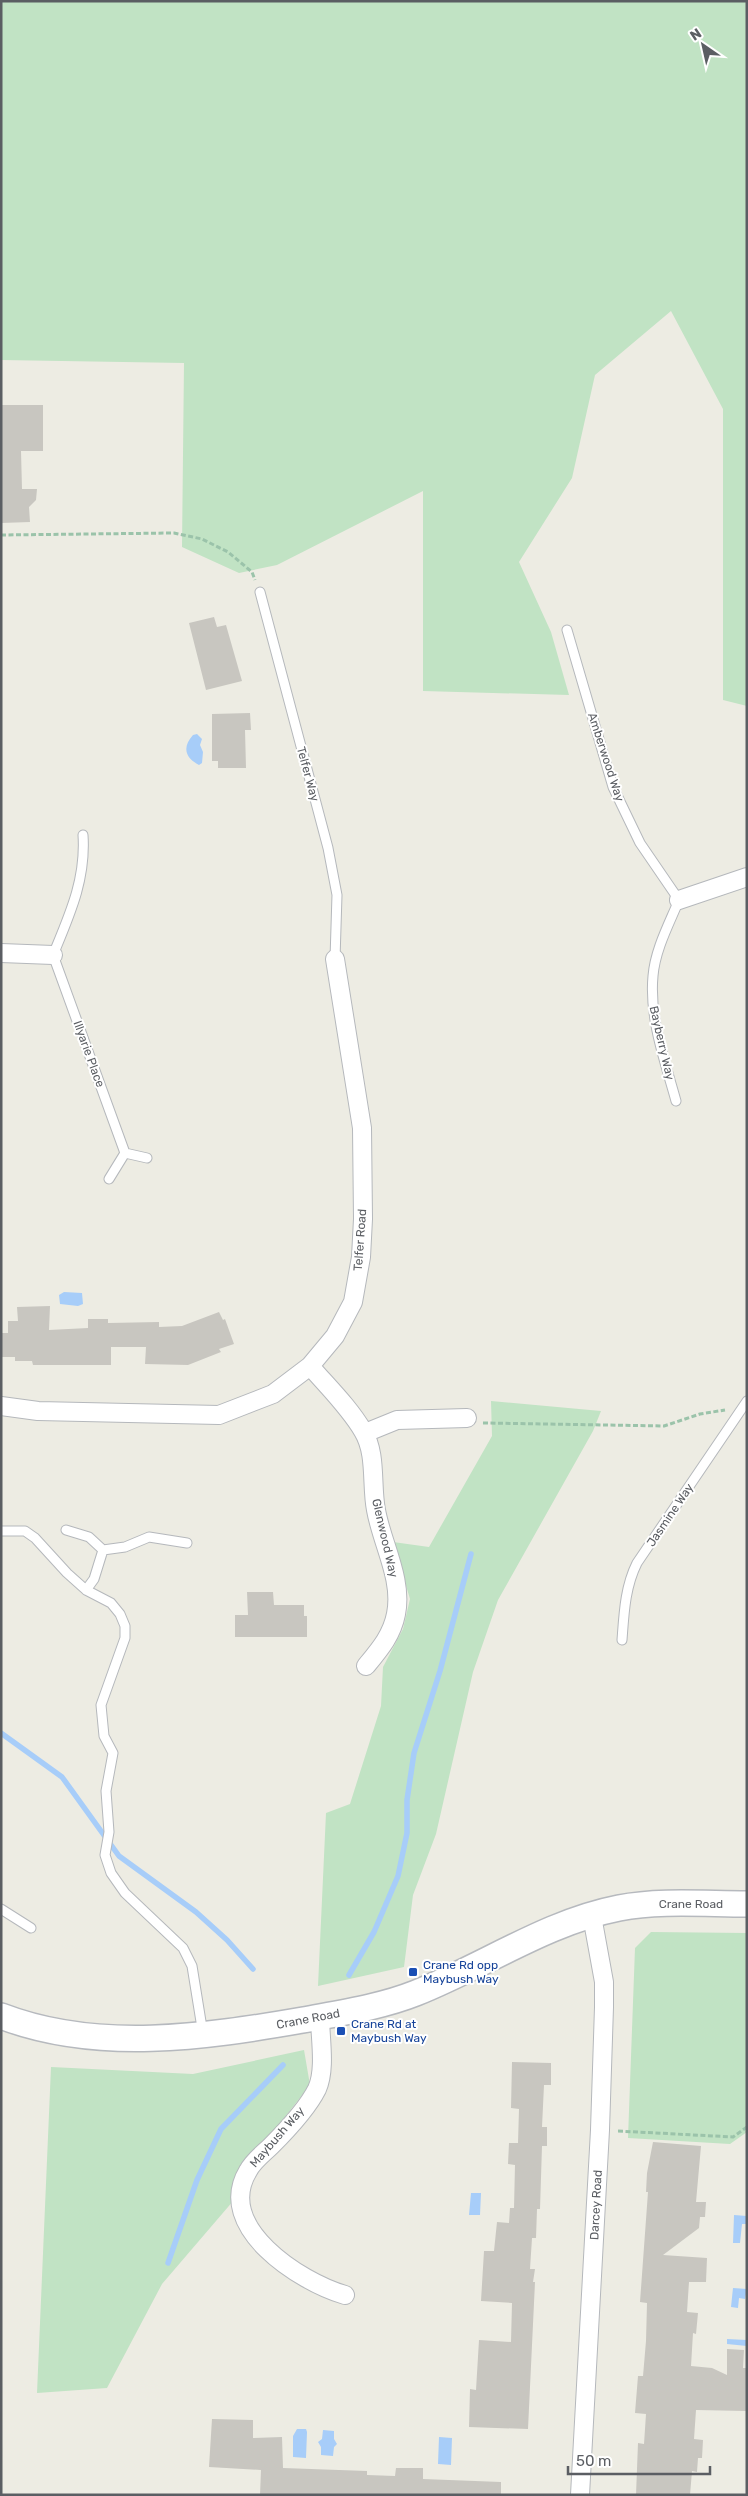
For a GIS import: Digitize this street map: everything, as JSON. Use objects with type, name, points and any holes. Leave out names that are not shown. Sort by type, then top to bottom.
[{"type":"street","points":[[679,900],[747,876]]},
{"type":"street","points":[[1,953],[53,954]]},
{"type":"street","name":"Telfer Road","points":[[1,1406],[38,1411],[219,1414],[273,1394],[310,1366],[335,1336],[353,1302],[362,1257],[362,1128],[335,959]]},
{"type":"street","name":"Glenwood Way","points":[[310,1366],[350,1412],[365,1433],[372,1456],[376,1509],[396,1585],[396,1613],[388,1640],[366,1666]]},
{"type":"street","points":[[365,1433],[397,1420],[467,1418]]},
{"type":"street","name":"Crane Road","points":[[1,2016],[32,2026],[94,2036],[166,2038],[203,2036],[320,2017],[414,1994],[466,1972],[564,1923],[619,1908],[649,1904],[747,1904]]},
{"type":"street","name":"Darcey Road","points":[[580,2495],[600,2130],[604,1982],[592,1916]]},
{"type":"street","name":"Maybush Way","points":[[320,2017],[321,2066],[317,2088],[298,2115],[249,2168],[240,2184],[247,2222],[263,2246],[304,2277],[324,2289],[345,2295]]},
{"type":"lane","name":"Telfer Way","points":[[260,592],[328,848],[336,895],[335,959]]},
{"type":"lane","name":"Amberwood Way","points":[[567,630],[617,795],[640,843],[679,900]]},
{"type":"lane","points":[[53,954],[82,879],[85,857],[84,835]]},
{"type":"lane","name":"Bayberry Way","points":[[676,1101],[664,1057],[652,999],[653,975],[657,956],[679,900]]},
{"type":"lane","name":"Illyarie Place","points":[[53,954],[125,1153]]},
{"type":"lane","points":[[109,1179],[125,1153],[147,1158]]},
{"type":"lane","name":"Jasmine Way","points":[[622,1640],[626,1595],[630,1577],[636,1563],[747,1401]]},
{"type":"lane","points":[[66,1530],[89,1537],[103,1550]]},
{"type":"lane","points":[[1,1531],[25,1531],[86,1590],[111,1603],[120,1614],[125,1626],[125,1638],[102,1705],[104,1736],[113,1753],[106,1791],[109,1832],[105,1855],[111,1873],[124,1894],[183,1948],[193,1973],[203,2036]]},
{"type":"lane","points":[[103,1550],[125,1547],[148,1537],[187,1543]]},
{"type":"lane","points":[[86,1590],[94,1579],[103,1550]]},
{"type":"lane","points":[[1,1909],[31,1928]]},
{"type":"path","points":[[1,535],[174,533],[202,539],[228,552],[252,572],[260,592]]},
{"type":"path","points":[[467,1418],[481,1423],[664,1426],[713,1411],[724,1410],[736,1415]]},
{"type":"path","points":[[600,2130],[733,2138],[747,2127]]},
{"type":"green space","points":[[1,1],[747,1],[747,706],[723,700],[723,409],[671,311],[595,375],[572,478],[519,562],[551,632],[569,695],[423,691],[423,491],[277,565],[239,573],[182,547],[184,363],[1,360]]},
{"type":"green space","points":[[491,1401],[601,1411],[593,1431],[498,1600],[473,1672],[436,1834],[413,1895],[404,1967],[318,1986],[326,1813],[350,1804],[381,1706],[383,1667],[403,1629],[410,1599],[393,1542],[429,1547],[492,1436]]},
{"type":"green space","points":[[651,1932],[747,1933],[747,2132],[730,2144],[628,2138],[635,1948]]},
{"type":"green space","points":[[304,2050],[310,2085],[263,2145],[234,2200],[162,2284],[107,2388],[37,2393],[51,2067],[193,2074]]},
{"type":"water","points":[[197,734],[202,739],[200,745],[203,752],[202,763],[199,765],[188,756],[186,748],[193,735]]},
{"type":"water","points":[[64,1292],[82,1293],[83,1304],[78,1306],[60,1304],[59,1295]]},
{"type":"water","points":[[471,2193],[481,2193],[480,2215],[469,2215]]},
{"type":"water","points":[[734,2215],[747,2216],[747,2224],[742,2224],[740,2243],[733,2243]]},
{"type":"water","points":[[733,2288],[747,2289],[745,2299],[739,2298],[738,2308],[731,2307]]},
{"type":"water","points":[[727,2339],[747,2340],[747,2346],[727,2344]]},
{"type":"water","points":[[297,2429],[306,2429],[307,2432],[306,2458],[293,2457],[293,2436]]},
{"type":"water","points":[[323,2430],[334,2431],[334,2439],[337,2444],[334,2447],[333,2456],[321,2455],[321,2447],[318,2442],[322,2439]]},
{"type":"water","points":[[439,2437],[452,2438],[451,2465],[438,2464]]},
{"type":"building","points":[[1,405],[43,405],[43,451],[21,451],[22,489],[37,489],[36,500],[29,507],[30,522],[1,523]]},
{"type":"building","points":[[214,617],[217,627],[226,625],[242,681],[206,690],[189,623]]},
{"type":"building","points":[[250,713],[251,730],[245,730],[246,768],[218,768],[218,761],[212,761],[212,714]]},
{"type":"building","points":[[50,1306],[49,1330],[88,1328],[88,1319],[108,1319],[108,1323],[159,1322],[159,1327],[182,1326],[219,1312],[223,1320],[225,1319],[234,1344],[219,1349],[221,1352],[188,1365],[145,1364],[146,1347],[111,1347],[111,1365],[33,1365],[32,1361],[15,1361],[15,1357],[1,1357],[1,1333],[8,1333],[8,1321],[18,1321],[17,1307]]},
{"type":"building","points":[[247,1592],[273,1592],[274,1605],[304,1605],[304,1616],[307,1616],[307,1637],[235,1637],[235,1615],[248,1615]]},
{"type":"building","points":[[512,2062],[551,2063],[551,2085],[544,2085],[542,2127],[547,2127],[547,2146],[542,2146],[540,2209],[537,2209],[536,2238],[532,2238],[530,2269],[535,2269],[533,2282],[535,2282],[528,2429],[469,2427],[470,2389],[476,2390],[479,2340],[511,2342],[512,2303],[481,2301],[484,2251],[494,2251],[497,2222],[509,2223],[510,2208],[514,2208],[515,2165],[508,2164],[509,2143],[518,2143],[519,2109],[511,2108]]},
{"type":"building","points":[[653,2142],[701,2146],[696,2202],[706,2202],[705,2217],[700,2217],[699,2228],[663,2255],[707,2258],[706,2282],[689,2282],[687,2312],[698,2313],[696,2334],[693,2333],[691,2366],[712,2368],[727,2375],[727,2349],[744,2350],[743,2368],[747,2368],[747,2411],[696,2410],[694,2439],[703,2440],[702,2458],[698,2458],[697,2472],[692,2471],[690,2495],[636,2495],[638,2443],[644,2444],[646,2414],[635,2413],[638,2376],[643,2376],[646,2341],[647,2303],[640,2302],[648,2192],[646,2192],[647,2173]]},
{"type":"building","points":[[212,2419],[253,2420],[253,2438],[282,2437],[283,2468],[367,2471],[367,2475],[395,2476],[396,2468],[423,2468],[423,2479],[501,2482],[501,2495],[260,2495],[261,2470],[209,2467]]},
{"type":"waterway","points":[[349,1975],[374,1932],[398,1876],[407,1833],[407,1800],[414,1753],[440,1671],[471,1554]]},
{"type":"waterway","points":[[1,1733],[62,1777],[119,1856],[196,1912],[227,1940],[253,1969]]},
{"type":"waterway","points":[[168,2263],[197,2180],[221,2129],[283,2065]]},
{"type":"place","name":"Crane Rd opp Maybush Way","points":[[413,1972]]},
{"type":"place","name":"Crane Rd at Maybush Way","points":[[341,2031]]}]
